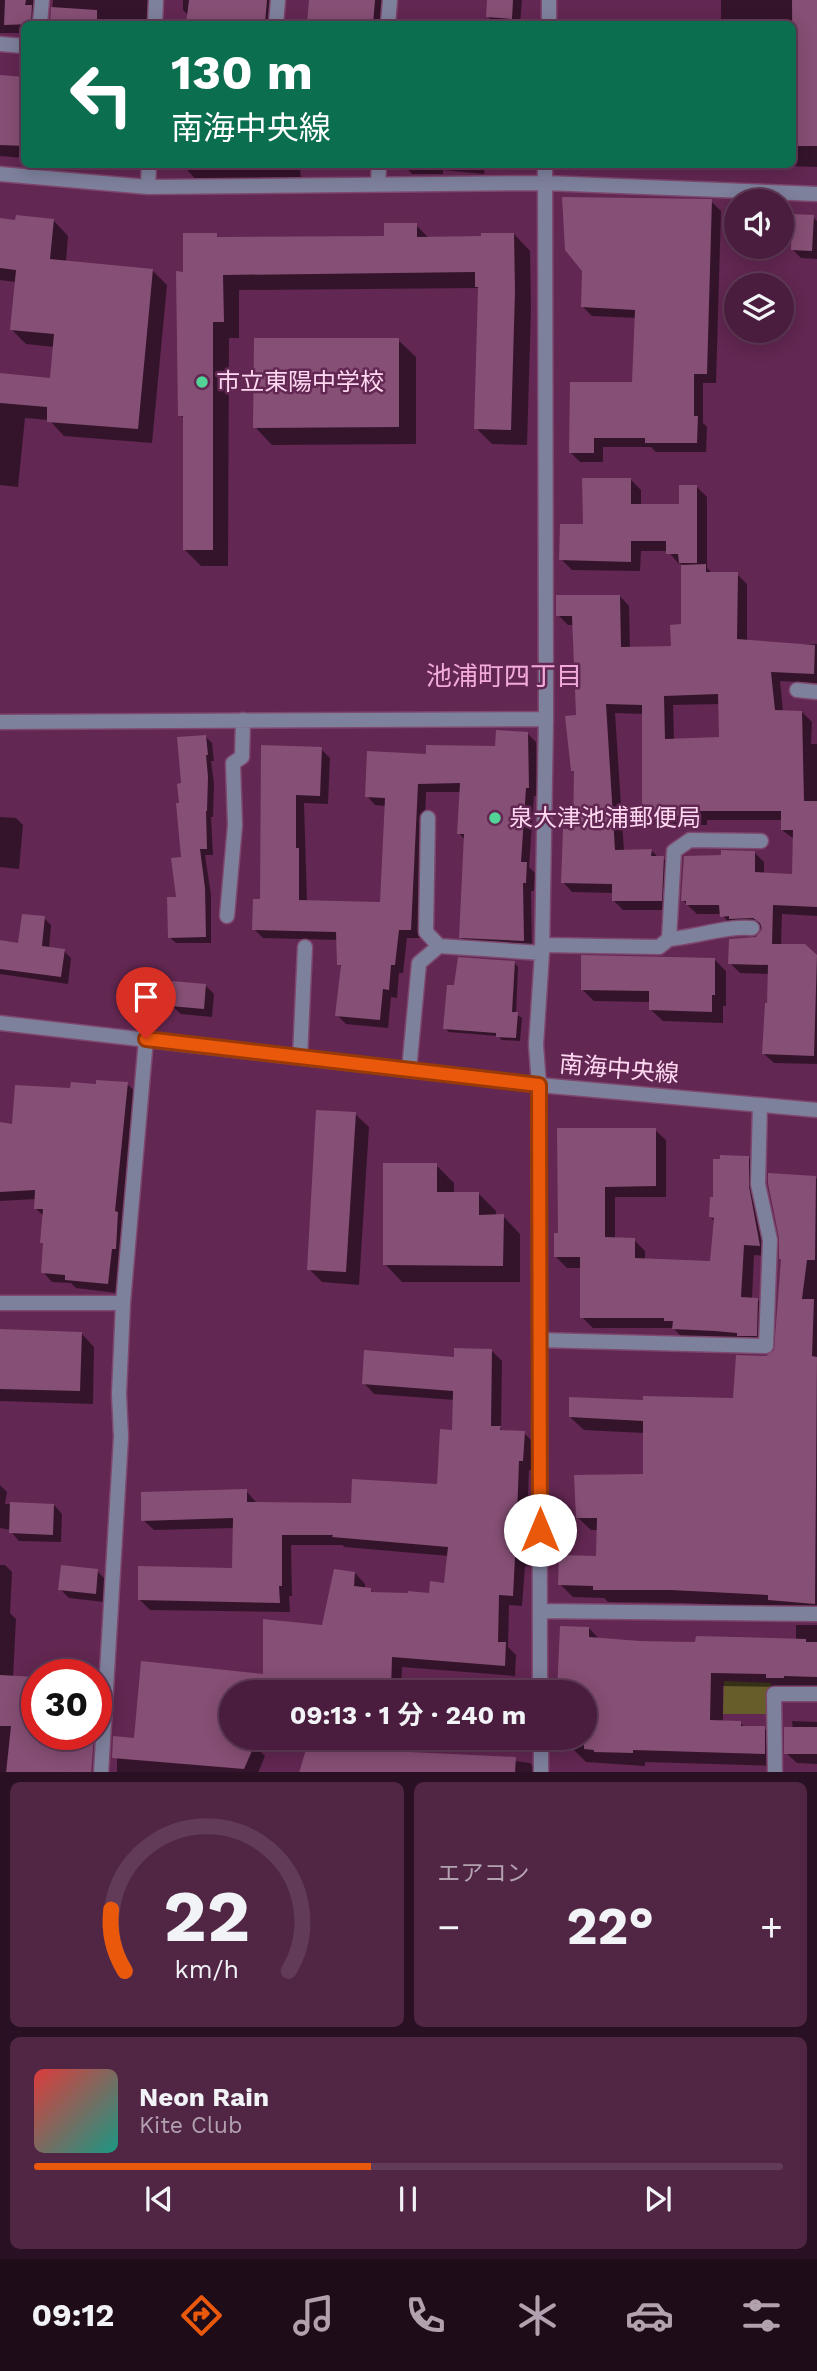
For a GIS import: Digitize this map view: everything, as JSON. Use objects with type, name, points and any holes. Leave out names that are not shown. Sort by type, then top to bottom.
[{"type":"street","points":[[40,21],[42,0]]},
{"type":"street","points":[[155,21],[156,0]]},
{"type":"street","points":[[276,21],[278,0]]},
{"type":"street","points":[[388,21],[390,0]]},
{"type":"street","points":[[549,0],[549,21]]},
{"type":"street","points":[[0,44],[21,46]]},
{"type":"street","points":[[148,187],[149,168]]},
{"type":"street","points":[[378,184],[379,168]]},
{"type":"street","points":[[540,1680],[539,1085],[536,1045],[542,949],[547,719],[545,168]]},
{"type":"street","points":[[0,174],[148,187],[545,183],[817,194]]},
{"type":"street","points":[[797,690],[817,692]]},
{"type":"street","points":[[0,722],[547,719]]},
{"type":"street","points":[[227,916],[235,825],[233,764],[242,757],[243,720]]},
{"type":"street","points":[[428,818],[426,932],[439,946]]},
{"type":"street","points":[[669,939],[674,851],[690,840],[761,841]]},
{"type":"street","points":[[409,1070],[419,963],[439,946],[542,949],[659,947],[669,939],[738,927],[752,928]]},
{"type":"street","points":[[300,1057],[305,947]]},
{"type":"street","name":"南海中央線","points":[[0,1023],[539,1085],[817,1110]]},
{"type":"street","points":[[101,1772],[121,1437],[119,1395],[123,1303],[146,1039]]},
{"type":"street","points":[[539,1340],[766,1346],[769,1240],[758,1184],[760,1105]]},
{"type":"street","points":[[0,1303],[123,1303]]},
{"type":"street","points":[[540,1612],[817,1614]]},
{"type":"street","points":[[775,1772],[774,1694],[817,1694]]},
{"type":"street","points":[[541,1750],[541,1772]]},
{"type":"shaded area","points":[[724,1681],[771,1683],[770,1714],[723,1714]]},
{"type":"building","points":[[5,0],[26,0],[25,5],[32,5],[31,21],[4,25]]},
{"type":"building","points":[[189,0],[267,0],[265,21],[186,21]]},
{"type":"building","points":[[309,0],[375,0],[373,21],[307,21]]},
{"type":"building","points":[[487,0],[513,0],[512,19],[486,17]]},
{"type":"building","points":[[792,0],[817,0],[817,146],[796,146],[796,21],[792,21]]},
{"type":"building","points":[[51,7],[97,10],[97,21],[50,21]]},
{"type":"building","points":[[0,75],[21,77],[21,146],[0,145]]},
{"type":"building","points":[[562,197],[712,199],[707,374],[694,374],[694,416],[698,416],[697,443],[645,443],[645,438],[594,438],[594,453],[569,453],[570,382],[632,382],[635,310],[581,307],[582,271],[565,250]]},
{"type":"building","points":[[794,214],[814,215],[812,251],[794,250]]},
{"type":"building","points":[[16,215],[54,219],[50,259],[153,269],[138,429],[47,422],[47,407],[0,403],[0,373],[50,378],[54,334],[10,330],[16,270],[0,268],[0,218],[15,220]]},
{"type":"building","points":[[384,223],[417,223],[417,237],[514,233],[511,430],[474,429],[478,287],[475,287],[475,272],[223,275],[224,322],[213,322],[213,550],[183,550],[183,416],[178,416],[176,271],[183,272],[183,233],[217,233],[217,237],[384,236]]},
{"type":"building","points":[[254,338],[399,338],[399,427],[253,428]]},
{"type":"building","points":[[582,478],[631,478],[631,504],[679,504],[679,485],[697,485],[697,563],[679,563],[678,554],[666,554],[666,541],[631,541],[631,562],[559,560],[560,524],[583,524]]},
{"type":"building","points":[[706,564],[706,572],[738,572],[737,639],[815,645],[814,674],[771,672],[775,710],[802,711],[804,801],[817,801],[817,907],[773,905],[772,944],[805,944],[817,955],[814,1056],[762,1054],[768,965],[728,964],[729,939],[756,937],[762,929],[760,923],[753,918],[720,917],[719,905],[686,905],[686,901],[681,901],[684,856],[721,855],[721,850],[755,851],[755,872],[792,874],[793,830],[781,830],[781,811],[698,811],[698,816],[642,815],[642,705],[606,704],[615,850],[652,849],[651,856],[664,856],[662,901],[612,901],[612,884],[561,883],[563,829],[573,829],[574,771],[571,771],[565,716],[576,715],[572,616],[556,616],[556,595],[620,595],[621,647],[671,646],[670,625],[681,624],[681,565]],"holes":[[[718,694],[719,737],[665,739],[664,696]]]},
{"type":"building","points":[[496,730],[528,732],[529,788],[526,788],[521,862],[527,862],[526,883],[523,883],[524,941],[459,938],[464,834],[457,834],[460,783],[418,784],[411,930],[399,930],[395,965],[391,965],[389,990],[383,989],[380,1020],[335,1016],[341,965],[337,965],[336,932],[252,930],[253,899],[260,899],[261,745],[322,747],[320,796],[296,795],[299,900],[380,902],[385,798],[365,797],[367,751],[426,754],[426,745],[495,746]]},
{"type":"building","points":[[206,735],[207,849],[200,849],[205,888],[206,937],[168,938],[167,897],[176,897],[171,858],[181,857],[176,803],[179,803],[177,784],[181,783],[177,737]]},
{"type":"building","points":[[22,914],[45,916],[42,946],[65,949],[61,977],[0,969],[0,940],[18,943]]},
{"type":"building","points":[[581,955],[715,958],[712,1012],[649,1010],[649,991],[581,990]]},
{"type":"building","points":[[458,957],[515,961],[512,1012],[518,1012],[516,1038],[496,1037],[496,1033],[443,1029],[447,985],[454,985]]},
{"type":"building","points":[[172,981],[206,984],[204,1009],[170,1006]]},
{"type":"building","points":[[96,1080],[128,1082],[115,1211],[118,1212],[116,1249],[112,1249],[108,1284],[65,1280],[65,1275],[41,1273],[43,1209],[34,1209],[35,1190],[0,1192],[0,1122],[12,1124],[15,1085],[70,1088],[71,1082],[96,1084]]},
{"type":"building","points":[[316,1110],[356,1112],[346,1272],[307,1270]]},
{"type":"building","points":[[557,1128],[656,1128],[656,1186],[605,1187],[605,1237],[635,1238],[635,1258],[710,1261],[714,1218],[709,1217],[710,1197],[713,1197],[713,1159],[720,1159],[720,1155],[749,1156],[749,1186],[760,1246],[744,1245],[741,1297],[758,1298],[757,1336],[672,1329],[673,1321],[664,1321],[664,1318],[580,1318],[580,1257],[554,1257],[554,1233],[558,1233]]},
{"type":"building","points":[[383,1163],[437,1163],[437,1192],[479,1192],[479,1215],[504,1214],[503,1266],[383,1265]]},
{"type":"building","points":[[768,1173],[816,1176],[815,1260],[807,1260],[802,1299],[814,1299],[812,1356],[817,1357],[815,1604],[768,1600],[768,1595],[671,1590],[593,1590],[593,1586],[558,1585],[559,1555],[596,1556],[597,1518],[576,1518],[574,1475],[643,1474],[643,1421],[569,1417],[569,1397],[643,1400],[643,1396],[733,1398],[736,1355],[766,1356],[774,1350],[781,1259]]},
{"type":"building","points":[[0,1329],[82,1332],[80,1391],[0,1389]]},
{"type":"building","points":[[454,1348],[492,1349],[491,1426],[501,1426],[500,1430],[525,1431],[523,1461],[519,1461],[517,1516],[523,1516],[515,1557],[513,1596],[499,1595],[498,1642],[506,1642],[505,1666],[392,1657],[391,1680],[219,1680],[219,1750],[252,1750],[244,1769],[112,1758],[113,1736],[134,1738],[141,1661],[263,1674],[263,1619],[322,1625],[334,1569],[355,1572],[354,1586],[371,1588],[371,1592],[429,1593],[430,1581],[444,1583],[448,1547],[332,1537],[333,1535],[282,1535],[280,1603],[138,1600],[138,1566],[232,1568],[233,1518],[141,1521],[141,1492],[247,1489],[247,1502],[351,1503],[352,1479],[437,1484],[440,1429],[452,1430],[453,1391],[362,1384],[364,1350],[454,1357]]},
{"type":"building","points":[[10,1502],[54,1504],[53,1535],[9,1533]]},
{"type":"building","points":[[61,1565],[98,1569],[96,1594],[58,1590]]},
{"type":"building","points":[[560,1626],[589,1627],[589,1637],[640,1641],[695,1642],[696,1636],[806,1639],[806,1642],[817,1642],[817,1677],[766,1678],[766,1674],[711,1673],[710,1720],[741,1721],[741,1726],[765,1726],[765,1754],[633,1750],[633,1753],[594,1752],[597,1750],[597,1680],[558,1680]]},
{"type":"building","points":[[0,1675],[21,1676],[21,1750],[93,1750],[91,1772],[6,1772],[11,1726],[0,1726]]},
{"type":"building","points":[[784,1727],[817,1727],[817,1754],[784,1754]]},
{"type":"building","points":[[306,1750],[367,1750],[516,1757],[515,1772],[299,1772]]},
{"type":"place","name":"市立東陽中学校","points":[[202,382]]},
{"type":"place","name":"泉大津池浦郵便局","points":[[495,818]]},
{"type":"district","name":"池浦町四丁目","points":[[504,676]]},
{"type":"route","points":[[146,1039],[539,1085],[540,1530]]}]
